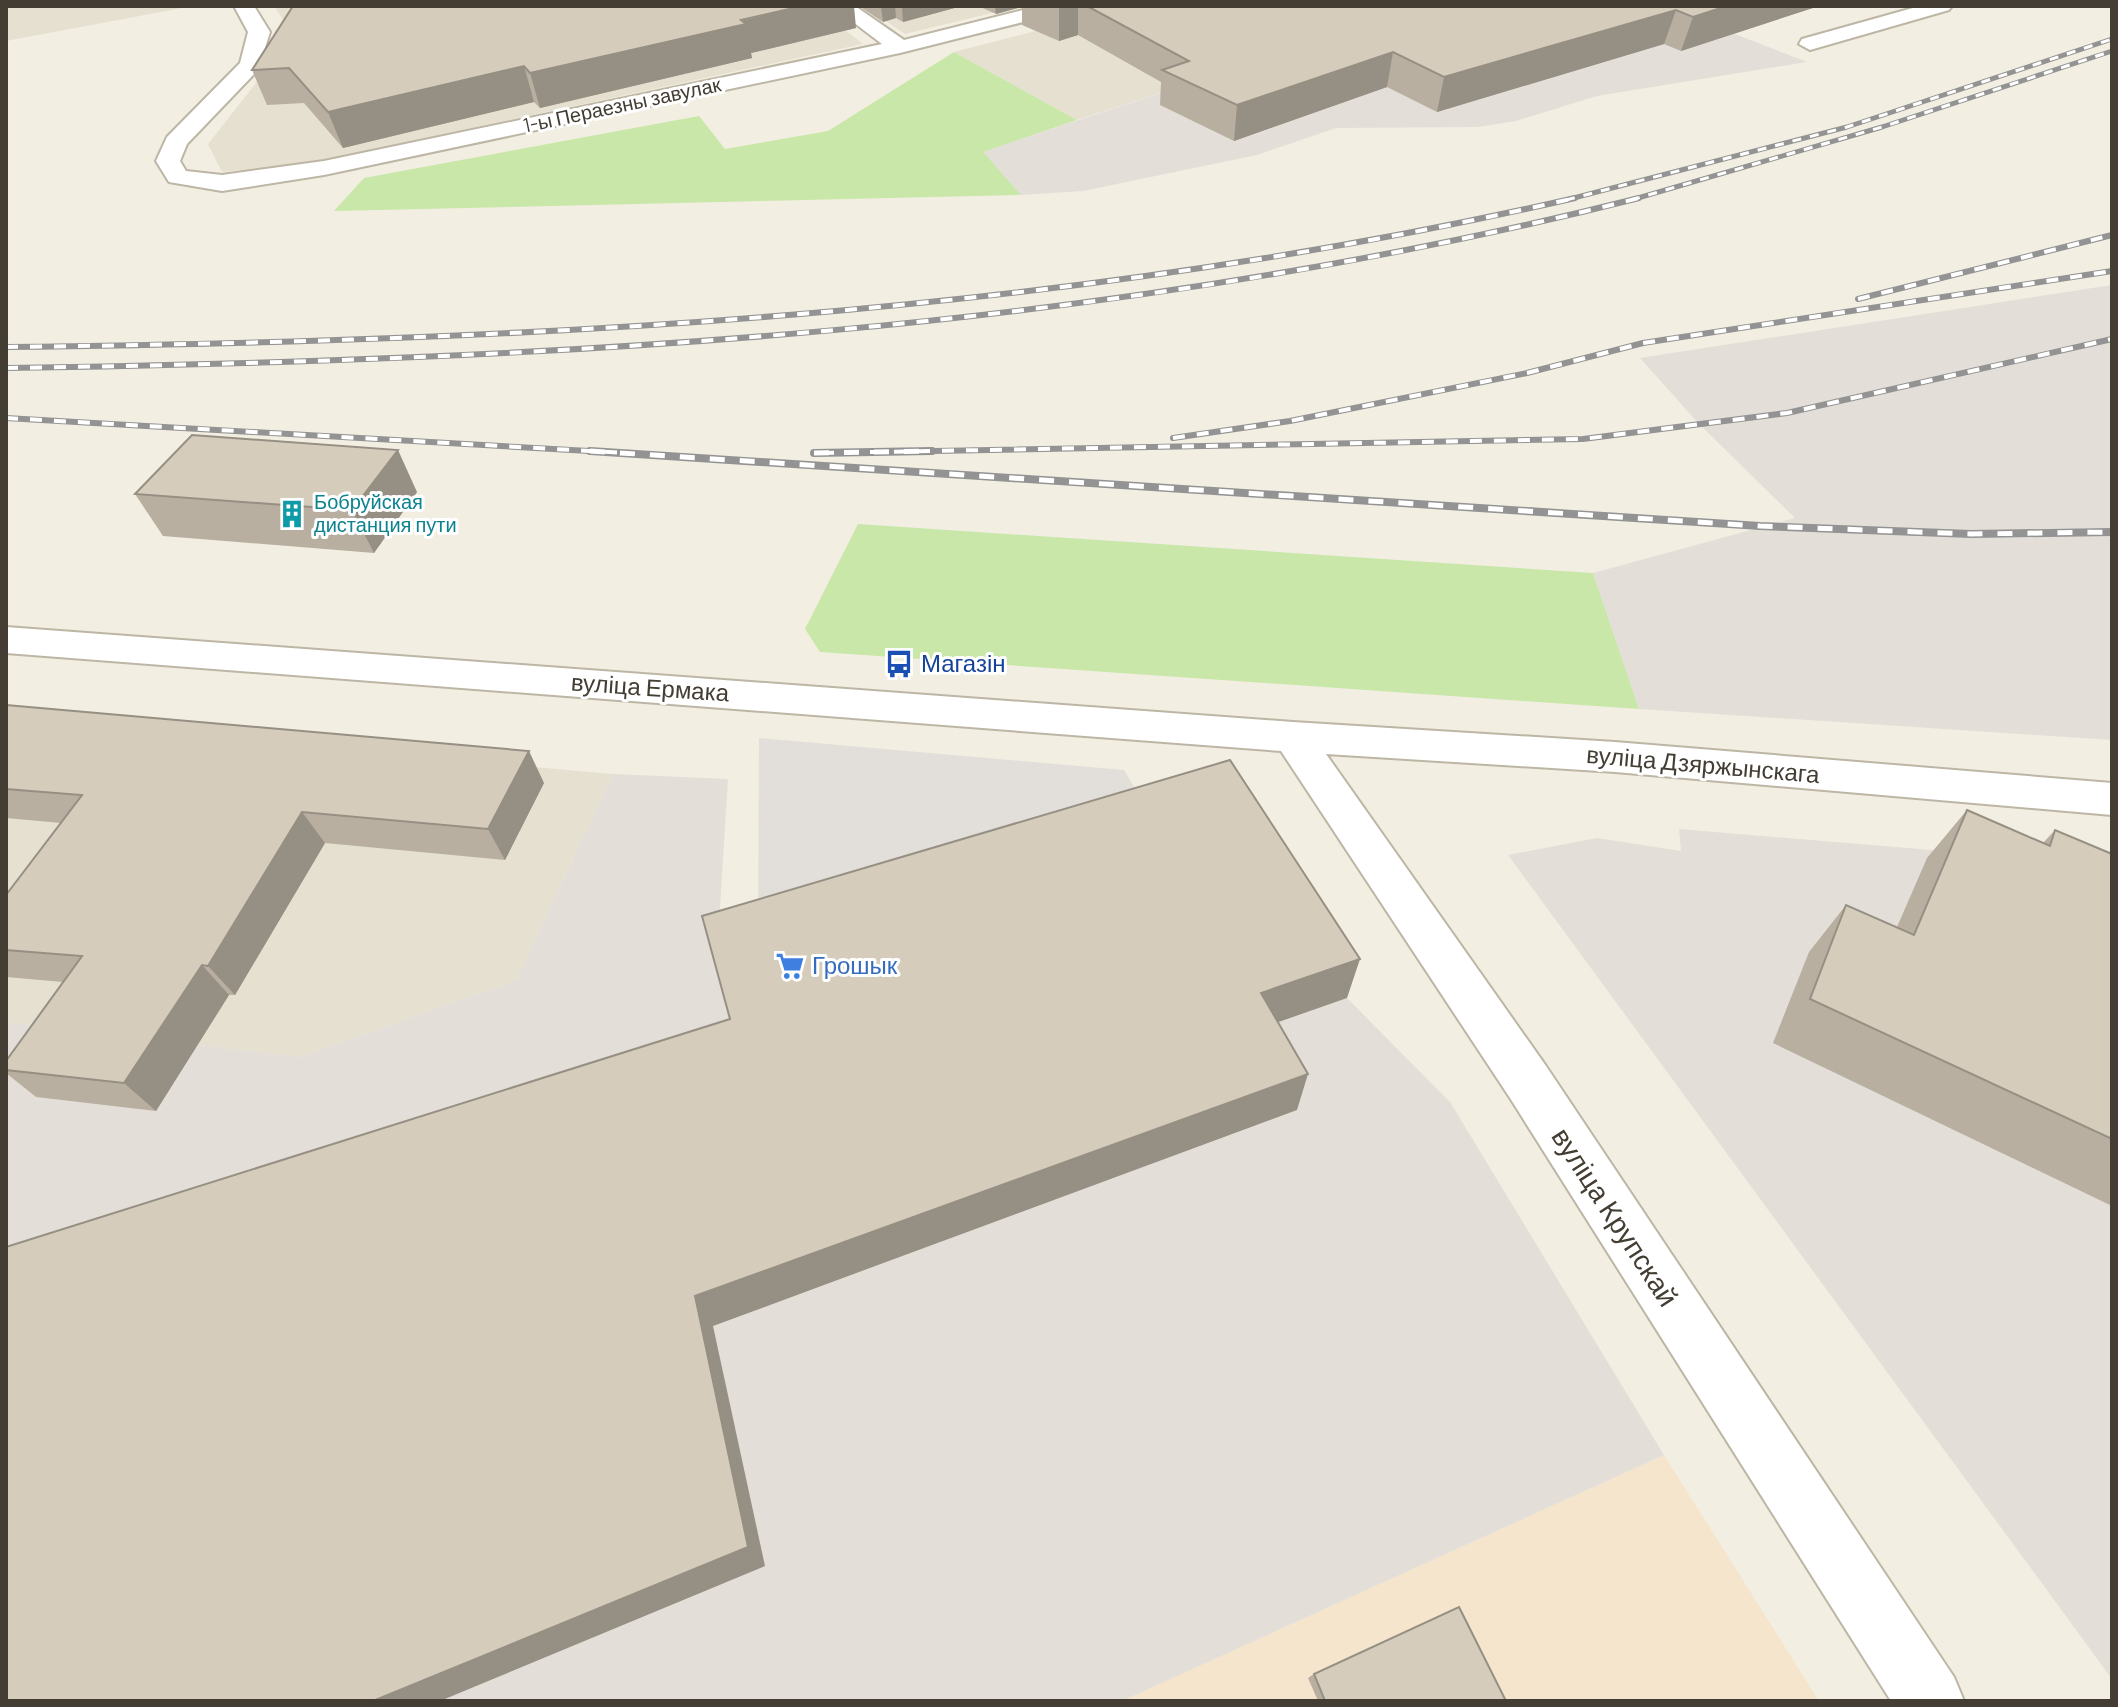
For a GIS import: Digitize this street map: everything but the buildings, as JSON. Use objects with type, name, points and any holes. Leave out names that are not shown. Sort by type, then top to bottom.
[{"type":"street","name":"1-ы Пераезны завулак","points":[[244,6],[259,32],[250,65],[176,142],[168,161],[178,177],[222,183],[324,168],[900,47],[1064,6]]},
{"type":"street","points":[[842,6],[900,47]]},
{"type":"street","points":[[1810,44],[1942,6]]},
{"type":"street","name":"вуліца Ермака","points":[[6,640],[1293,737]]},
{"type":"street","name":"вуліца Дзяржынскага","points":[[1293,737],[1615,757],[2112,799]]},
{"type":"street","name":"вуліца Крупскай","points":[[1293,737],[1528,1082],[1930,1701]]},
{"type":"shaded area","points":[[6,6],[193,6],[6,41]]},
{"type":"shaded area","points":[[274,6],[815,6],[863,44],[304,164],[222,172],[208,144],[293,36]]},
{"type":"shaded area","points":[[864,6],[1021,6],[905,34]]},
{"type":"shaded area","points":[[1132,6],[1310,44],[1077,120],[954,52]]},
{"type":"shaded area","points":[[1663,6],[1807,62],[1597,96],[1516,121],[1478,127],[1336,128],[1257,155],[1083,191],[1021,195],[982,152],[1309,44]]},
{"type":"shaded area","points":[[2112,285],[2112,740],[1639,709],[1593,573],[1795,518],[1699,424],[1640,358]]},
{"type":"shaded area","points":[[6,721],[613,774],[516,980],[300,1057],[6,1022]]},
{"type":"shaded area","points":[[759,738],[1124,770],[1146,807],[758,924]]},
{"type":"shaded area","points":[[613,774],[728,779],[717,954],[1224,801],[1347,998],[1450,1102],[1664,1455],[1122,1701],[6,1701],[6,1022],[300,1057],[516,980]]},
{"type":"shaded area","points":[[1679,829],[2112,865],[2112,1679],[1508,855],[1597,838],[1681,851]]},
{"type":"shaded area","points":[[1664,1455],[1819,1701],[1122,1701]]},
{"type":"green space","points":[[954,52],[1077,120],[983,152],[1021,195],[334,211],[364,178],[699,116],[725,149],[828,131]]},
{"type":"green space","points":[[858,524],[1593,573],[1639,709],[820,652],[805,629]]},
{"type":"railway","points":[[1569,199],[1847,127],[2112,39]]},
{"type":"railway","points":[[1634,199],[1882,127],[2112,51]]},
{"type":"railway","points":[[1569,199],[1575,198]]},
{"type":"railway","points":[[1634,199],[1639,198]]},
{"type":"railway","points":[[6,347],[401,338],[795,314],[991,295],[1187,270],[1381,238],[1569,199]]},
{"type":"railway","points":[[6,368],[418,357],[828,331],[1032,309],[1236,280],[1438,244],[1634,199]]},
{"type":"railway","points":[[1858,299],[2112,235]]},
{"type":"railway","points":[[1173,438],[1290,421],[1527,373],[1643,343],[2112,271]]},
{"type":"railway","points":[[916,451],[1583,439],[1787,413],[2112,339]]},
{"type":"railway","points":[[6,418],[593,451]]},
{"type":"railway","points":[[593,451],[625,453]]},
{"type":"railway","points":[[593,451],[1760,526],[1971,534],[2112,532]]},
{"type":"railway","points":[[814,453],[916,451]]},
{"type":"railway","points":[[822,453],[916,451]]},
{"type":"railway","points":[[916,451],[932,451]]},
{"type":"place","name":"Бобруйская дистанция пути","points":[[292,514]]},
{"type":"place","name":"Магазін","points":[[899,664]]},
{"type":"place","name":"Грошык","points":[[790,966]]}]
